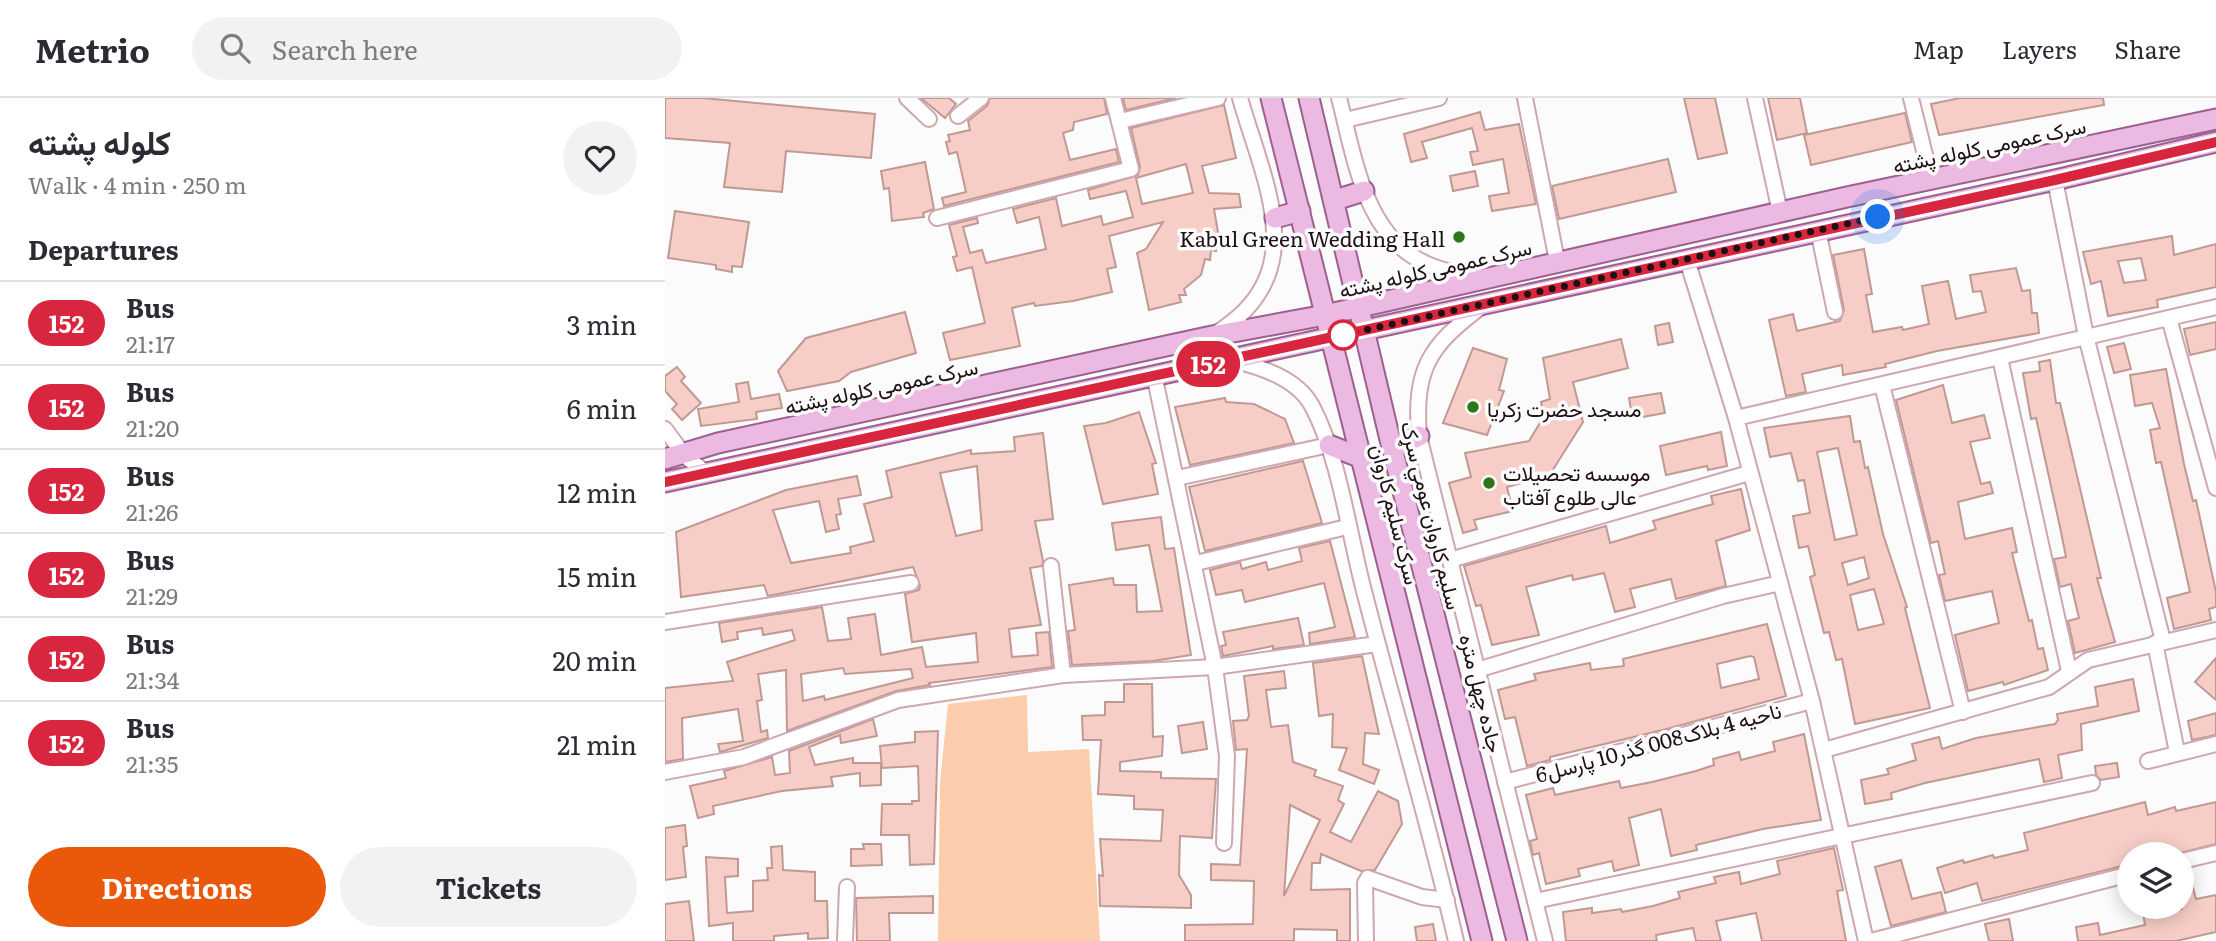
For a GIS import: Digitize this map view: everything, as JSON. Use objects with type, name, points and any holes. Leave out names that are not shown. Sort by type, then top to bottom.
[{"type":"main road","name":"سرک سلیم کاروان","points":[[1271,98],[1482,941]]},
{"type":"main road","name":"سلیم کاروان عومي سړک","points":[[1309,98],[1392,448],[1517,941]]},
{"type":"main road","name":"سرک عمومی کلوله پشته","points":[[675,457],[718,443],[1212,336],[1360,308],[1484,281],[1557,261],[2216,119]]},
{"type":"main road","points":[[665,482],[2055,180],[2216,142]]},
{"type":"main road","points":[[1335,200],[1364,191]]},
{"type":"main road","points":[[1275,218],[1300,211]]},
{"type":"main road","points":[[1392,448],[1419,436]]},
{"type":"main road","points":[[1329,445],[1359,457]]},
{"type":"street","points":[[907,98],[929,119]]},
{"type":"street","points":[[958,116],[981,98]]},
{"type":"street","points":[[937,218],[1131,169],[1113,98]]},
{"type":"street","points":[[1120,121],[1218,98]]},
{"type":"street","points":[[1212,336],[1237,320],[1256,300],[1266,281],[1276,242],[1275,218],[1240,98]]},
{"type":"street","points":[[1339,98],[1364,191],[1388,236],[1408,253],[1431,266],[1484,281]]},
{"type":"street","points":[[1345,120],[1439,98]]},
{"type":"street","points":[[1525,98],[1557,261]]},
{"type":"street","points":[[1755,98],[1780,212]]},
{"type":"street","points":[[1911,98],[1931,179]]},
{"type":"street","points":[[2055,180],[2086,336],[2159,642],[2177,752]]},
{"type":"street","points":[[1818,230],[1835,312]]},
{"type":"street","points":[[1687,260],[1736,418],[1812,701],[1869,941],[2117,877]]},
{"type":"street","name":"جاده چهل متره","points":[[1485,304],[1448,332],[1427,360],[1416,402],[1419,436],[1545,941]]},
{"type":"street","points":[[1736,418],[2216,307]]},
{"type":"street","points":[[2169,318],[2216,488]]},
{"type":"street","points":[[2000,358],[2069,671]]},
{"type":"street","points":[[1230,359],[1267,369],[1284,379],[1311,404],[1329,445],[1347,527],[1456,941]]},
{"type":"street","points":[[1154,374],[1196,563],[1215,667],[1227,757],[1224,843]]},
{"type":"street","points":[[1882,385],[1963,712]]},
{"type":"street","points":[[665,429],[675,457],[706,473]]},
{"type":"street","points":[[1177,478],[1329,445]]},
{"type":"street","points":[[1450,560],[1749,473]]},
{"type":"street","points":[[1196,563],[1347,527]]},
{"type":"street","points":[[1051,566],[1063,676]]},
{"type":"street","points":[[665,622],[911,583]]},
{"type":"street","points":[[1477,670],[1723,597],[1780,583]]},
{"type":"street","points":[[1824,750],[2049,687],[2088,660],[2216,630]]},
{"type":"street","points":[[665,772],[744,757],[898,700],[1063,676],[1215,667],[1377,644]]},
{"type":"street","name":"ناحیه 4 بلاک008 گذر10 پارسل6","points":[[1505,782],[1812,701]]},
{"type":"street","points":[[2148,761],[2216,744]]},
{"type":"street","points":[[1535,901],[2092,783]]},
{"type":"street","points":[[2194,858],[2216,853]]},
{"type":"street","points":[[1366,941],[1365,883],[1368,878],[1422,897],[1447,900]]},
{"type":"street","points":[[845,941],[847,887]]},
{"type":"shaded area","points":[[1027,695],[1028,752],[1089,749],[1100,941],[938,941],[940,782],[948,704]]},
{"type":"building","points":[[665,98],[703,98],[875,114],[871,158],[786,151],[782,192],[724,187],[730,143],[665,138]]},
{"type":"building","points":[[921,98],[949,98],[956,104],[945,118]]},
{"type":"building","points":[[990,98],[1104,98],[1107,114],[1074,122],[1073,130],[1063,133],[1070,160],[1116,149],[1119,162],[944,206],[942,198],[966,192],[957,152],[949,154],[946,142],[950,141],[948,135],[970,130],[968,121],[987,106]]},
{"type":"building","points":[[1123,98],[1176,98],[1126,110]]},
{"type":"building","points":[[1684,98],[1715,98],[1727,153],[1698,159]]},
{"type":"building","points":[[1768,98],[1800,98],[1807,133],[1777,140]]},
{"type":"building","points":[[1960,98],[2103,98],[2104,105],[1939,135],[1931,104]]},
{"type":"building","points":[[1224,105],[1236,158],[1202,166],[1209,193],[1239,194],[1241,207],[1214,209],[1220,244],[1216,246],[1216,251],[1211,250],[1210,260],[1205,259],[1201,275],[1184,289],[1186,295],[1179,295],[1181,302],[1149,310],[1137,253],[1146,249],[1163,222],[1109,236],[1116,267],[1107,269],[1112,292],[1073,301],[1035,306],[1034,303],[1012,308],[1020,346],[950,360],[943,333],[985,323],[972,267],[957,271],[953,257],[957,256],[949,225],[977,218],[978,223],[963,227],[970,253],[982,250],[986,263],[1046,249],[1039,217],[1017,223],[1013,209],[1056,198],[1062,226],[1101,216],[1103,225],[1133,217],[1126,191],[1090,199],[1088,190],[1138,175],[1140,167],[1131,128]],"holes":[[[1186,164],[1193,193],[1142,204],[1136,178]]]},
{"type":"building","points":[[1480,112],[1485,130],[1519,124],[1536,204],[1492,211],[1489,196],[1509,193],[1503,159],[1473,165],[1470,152],[1478,151],[1472,128],[1422,142],[1427,158],[1411,162],[1404,134]]},
{"type":"building","points":[[1905,113],[1912,142],[1811,165],[1804,135]]},
{"type":"building","points":[[1668,159],[1676,192],[1559,219],[1552,186]]},
{"type":"building","points":[[925,162],[934,209],[923,213],[924,217],[892,221],[889,188],[884,189],[881,171]]},
{"type":"building","points":[[1475,171],[1478,186],[1453,191],[1450,176]]},
{"type":"building","points":[[675,211],[749,222],[742,267],[732,266],[732,272],[716,269],[716,265],[668,258]]},
{"type":"building","points":[[2172,236],[2174,255],[2216,244],[2216,287],[2157,300],[2158,307],[2108,316],[2101,281],[2091,284],[2083,252]],"holes":[[[2141,258],[2146,280],[2124,283],[2118,261]]]},
{"type":"building","points":[[1864,249],[1872,294],[1866,295],[1873,332],[1902,327],[1903,330],[1929,324],[1922,286],[1948,281],[1956,319],[1986,312],[1981,291],[1973,292],[1970,275],[2016,268],[2022,291],[2030,290],[2032,313],[2037,313],[2039,333],[1937,351],[1885,364],[1886,367],[1843,375],[1842,365],[1802,374],[1806,392],[1786,396],[1769,320],[1793,314],[1797,331],[1840,321],[1844,310],[1833,255]]},
{"type":"building","points":[[905,312],[916,353],[851,372],[839,381],[787,391],[778,371],[806,338]]},
{"type":"building","points":[[2216,322],[2216,349],[2190,355],[2184,329]]},
{"type":"building","points":[[1669,323],[1673,342],[1658,345],[1655,326]]},
{"type":"building","points":[[1621,339],[1628,368],[1573,382],[1583,422],[1549,476],[1507,487],[1513,511],[1474,520],[1477,529],[1463,533],[1449,483],[1471,477],[1465,453],[1529,441],[1544,416],[1541,402],[1550,399],[1543,358]]},
{"type":"building","points":[[2124,343],[2131,369],[2114,373],[2107,347]]},
{"type":"building","name":"مسجد حضرت زکریا","points":[[1473,348],[1507,359],[1499,390],[1504,391],[1487,435],[1443,423]]},
{"type":"building","points":[[2050,360],[2056,403],[2060,403],[2101,578],[2097,578],[2115,642],[2075,653],[2068,621],[2079,618],[2071,584],[2060,587],[2054,559],[2066,557],[2036,418],[2031,419],[2023,373],[2040,371],[2039,362]]},
{"type":"building","points":[[677,367],[685,377],[681,381],[701,403],[682,420],[672,409],[677,404],[665,391],[665,376]]},
{"type":"building","points":[[2166,369],[2184,464],[2193,501],[2196,500],[2216,592],[2216,607],[2209,609],[2211,620],[2174,629],[2167,598],[2190,592],[2161,462],[2156,463],[2150,430],[2160,428],[2152,403],[2135,406],[2130,375]]},
{"type":"building","points":[[748,382],[751,399],[779,394],[782,408],[756,412],[757,419],[701,426],[698,409],[739,402],[736,384]]},
{"type":"building","points":[[1943,385],[1952,423],[1984,415],[1990,438],[1970,442],[1981,484],[1990,482],[1993,493],[1958,502],[1965,539],[2012,528],[2017,552],[2012,553],[2029,621],[2032,620],[2038,649],[2043,648],[2048,670],[2004,685],[2003,682],[1968,691],[1955,635],[1999,623],[1992,591],[1945,601],[1939,575],[1945,574],[1938,541],[1931,543],[1896,400]]},
{"type":"building","points":[[1661,393],[1665,413],[1642,417],[1641,409],[1631,410],[1629,398]]},
{"type":"building","points":[[1225,398],[1226,402],[1254,404],[1285,419],[1294,443],[1190,465],[1175,407]]},
{"type":"building","points":[[1139,412],[1156,463],[1152,464],[1158,494],[1103,504],[1084,426],[1106,423]]},
{"type":"building","points":[[1850,416],[1854,442],[1860,441],[1883,534],[1907,607],[1905,608],[1930,708],[1855,724],[1842,659],[1836,660],[1829,632],[1824,633],[1810,577],[1815,575],[1808,546],[1799,548],[1793,516],[1810,513],[1804,480],[1798,481],[1791,453],[1770,457],[1764,428]],"holes":[[[1838,448],[1857,535],[1835,540],[1817,452]],[[1864,557],[1869,578],[1848,585],[1842,563]],[[1874,589],[1884,624],[1858,630],[1850,595]]]},
{"type":"building","points":[[1721,432],[1727,466],[1708,470],[1707,466],[1666,475],[1660,446]]},
{"type":"building","points":[[1043,433],[1053,519],[1035,521],[1043,561],[1042,566],[1030,568],[1041,625],[1009,629],[1012,657],[1038,655],[1036,633],[1049,632],[1052,667],[929,683],[930,685],[896,691],[787,731],[786,670],[758,674],[762,700],[757,701],[761,732],[767,730],[768,738],[720,752],[718,744],[743,741],[738,709],[682,718],[683,759],[665,762],[665,688],[733,681],[727,662],[795,640],[792,630],[763,635],[762,628],[737,632],[738,639],[722,642],[719,623],[822,607],[828,641],[851,639],[848,618],[875,614],[881,655],[922,647],[926,667],[978,662],[976,633],[912,642],[905,594],[919,590],[913,567],[768,596],[764,585],[681,597],[676,532],[786,490],[857,476],[861,495],[838,499],[841,514],[836,515],[839,529],[826,532],[819,501],[773,510],[791,563],[851,553],[850,547],[874,541],[864,504],[892,497],[886,471],[971,450],[971,454],[1015,451],[1014,437]],"holes":[[[977,466],[982,530],[956,536],[940,473]],[[843,668],[845,674],[911,669],[913,678],[825,700],[824,696],[803,701],[801,674]]]},
{"type":"building","points":[[1303,461],[1322,523],[1205,551],[1189,487]]},
{"type":"building","points":[[1741,489],[1750,530],[1716,541],[1726,586],[1676,599],[1671,579],[1630,589],[1635,607],[1615,612],[1604,573],[1573,580],[1572,575],[1526,587],[1539,635],[1492,645],[1481,605],[1476,606],[1464,566],[1606,526],[1610,543],[1656,529],[1653,521],[1713,504],[1711,496]]},
{"type":"building","points":[[1161,517],[1165,549],[1174,548],[1191,655],[1153,661],[1072,665],[1068,631],[1075,630],[1069,585],[1113,578],[1114,585],[1136,585],[1137,612],[1162,611],[1149,545],[1116,550],[1112,523]]},
{"type":"building","points":[[1330,541],[1355,637],[1310,644],[1309,633],[1335,627],[1324,583],[1245,602],[1242,590],[1216,595],[1210,570],[1240,562],[1242,569],[1266,562],[1268,570],[1302,561],[1299,548]]},
{"type":"building","points":[[1298,618],[1304,645],[1273,649],[1273,646],[1223,656],[1221,646],[1226,645],[1223,632]]},
{"type":"building","points":[[1767,624],[1786,696],[1667,729],[1550,757],[1550,760],[1527,766],[1515,717],[1505,719],[1498,690],[1536,680],[1534,674],[1590,663],[1591,670],[1624,666],[1623,659]],"holes":[[[1754,657],[1759,679],[1721,688],[1717,664]]]},
{"type":"building","points":[[1362,656],[1379,734],[1365,733],[1363,764],[1379,770],[1374,784],[1339,770],[1347,748],[1332,747],[1333,714],[1319,716],[1313,663]]},
{"type":"building","points":[[2216,658],[2216,700],[2195,682]]},
{"type":"building","points":[[1284,671],[1286,688],[1266,690],[1271,727],[1288,725],[1293,762],[1316,770],[1314,776],[1343,786],[1338,800],[1344,804],[1330,832],[1351,842],[1378,791],[1398,801],[1402,824],[1375,870],[1361,871],[1321,854],[1320,863],[1312,863],[1311,890],[1350,889],[1350,941],[1337,941],[1337,930],[1294,929],[1294,941],[1185,941],[1185,925],[1253,924],[1254,881],[1211,880],[1211,864],[1240,865],[1247,749],[1236,750],[1233,721],[1247,720],[1249,716],[1244,676]],"holes":[[[1290,805],[1320,820],[1284,896]]]},
{"type":"building","points":[[2133,679],[2139,711],[2081,724],[2082,750],[2058,755],[2062,778],[2044,782],[2039,759],[1925,783],[1891,793],[1892,799],[1865,804],[1861,780],[1889,774],[1887,769],[1916,760],[1912,744],[1939,737],[1942,749],[1976,738],[2055,724],[2058,720],[2057,714],[2098,706],[2095,687]]},
{"type":"building","points":[[1124,684],[1152,684],[1153,737],[1163,736],[1162,756],[1120,762],[1120,771],[1161,772],[1161,778],[1216,779],[1212,838],[1180,836],[1179,875],[1191,895],[1191,908],[1100,906],[1099,875],[1103,876],[1100,839],[1161,841],[1163,810],[1134,809],[1134,796],[1098,794],[1101,740],[1083,740],[1082,716],[1105,715],[1105,702],[1124,702]]},
{"type":"building","points":[[2216,713],[2216,735],[2192,740],[2188,721]]},
{"type":"building","points":[[873,719],[877,736],[841,743],[840,735],[809,747],[815,765],[853,758],[853,763],[881,763],[881,785],[860,786],[860,773],[831,777],[833,786],[782,791],[713,806],[714,814],[698,818],[690,786],[726,778],[724,771],[772,757],[775,775],[790,773],[789,751]]},
{"type":"building","points":[[1203,722],[1207,749],[1182,753],[1178,726]]},
{"type":"building","points":[[938,731],[934,864],[910,865],[909,835],[881,835],[882,804],[912,804],[912,801],[919,801],[918,766],[882,768],[880,746],[915,742],[915,732]]},
{"type":"building","points":[[1804,734],[1821,820],[1763,829],[1696,845],[1697,850],[1671,856],[1661,809],[1629,818],[1639,865],[1614,871],[1612,861],[1578,869],[1580,876],[1546,884],[1539,853],[1533,855],[1530,841],[1537,839],[1526,795],[1553,788],[1555,795],[1619,781],[1621,788],[1652,782],[1714,765],[1713,759],[1739,752],[1741,760],[1775,751],[1773,742]]},
{"type":"building","points":[[2117,763],[2119,777],[2101,780],[2096,775],[2095,766]]},
{"type":"building","points":[[2145,802],[2148,815],[2175,807],[2176,811],[2216,802],[2216,844],[2194,850],[2194,842],[2117,842],[2117,867],[1982,901],[1977,883],[1945,893],[1937,868],[1963,860],[1964,863],[2028,850],[2024,833]]},
{"type":"building","points":[[685,825],[687,846],[683,847],[686,877],[665,880],[665,828]]},
{"type":"building","points":[[863,844],[881,844],[882,865],[851,866],[851,849],[864,849]]},
{"type":"building","points":[[782,846],[783,870],[815,872],[815,901],[827,901],[828,938],[808,939],[808,933],[774,936],[774,941],[733,941],[733,923],[709,926],[706,857],[738,859],[738,876],[725,877],[727,913],[753,911],[753,881],[768,880],[767,868],[772,868],[771,847]]},
{"type":"building","points":[[1834,848],[1843,890],[1837,891],[1846,941],[1762,941],[1756,913],[1716,921],[1721,941],[1696,941],[1693,928],[1656,935],[1657,941],[1566,941],[1563,912],[1592,908],[1592,913],[1621,909],[1622,912],[1653,906],[1680,898],[1678,892],[1716,883],[1714,877],[1739,872],[1741,884],[1780,874],[1777,861]]},
{"type":"building","points":[[1901,860],[1912,899],[1941,892],[1946,912],[1891,926],[1875,867]]},
{"type":"building","points":[[2194,892],[2196,899],[2216,895],[2216,932],[2176,941],[2078,941],[2076,927],[2098,923],[2100,935],[2145,925],[2144,919],[2194,919]]},
{"type":"building","points":[[933,896],[933,913],[889,913],[890,941],[857,941],[856,898]]},
{"type":"building","points":[[689,901],[694,941],[665,941],[665,904]]},
{"type":"building","points":[[2009,919],[2013,941],[1989,941],[1985,924]]},
{"type":"building","points":[[1433,924],[1436,941],[1417,941],[1415,927]]},
{"type":"bus line","name":"152","points":[[665,482],[2055,180],[2216,142]]},
{"type":"place","name":"Kabul Green Wedding Hall","points":[[1459,237]]},
{"type":"place","name":"مسجد حضرت زکریا","points":[[1473,407]]},
{"type":"place","name":"موسسه تحصیلات عالی طلوع آفتاب","points":[[1489,483]]},
{"type":"route","points":[[1343,335],[1878,217]]}]
